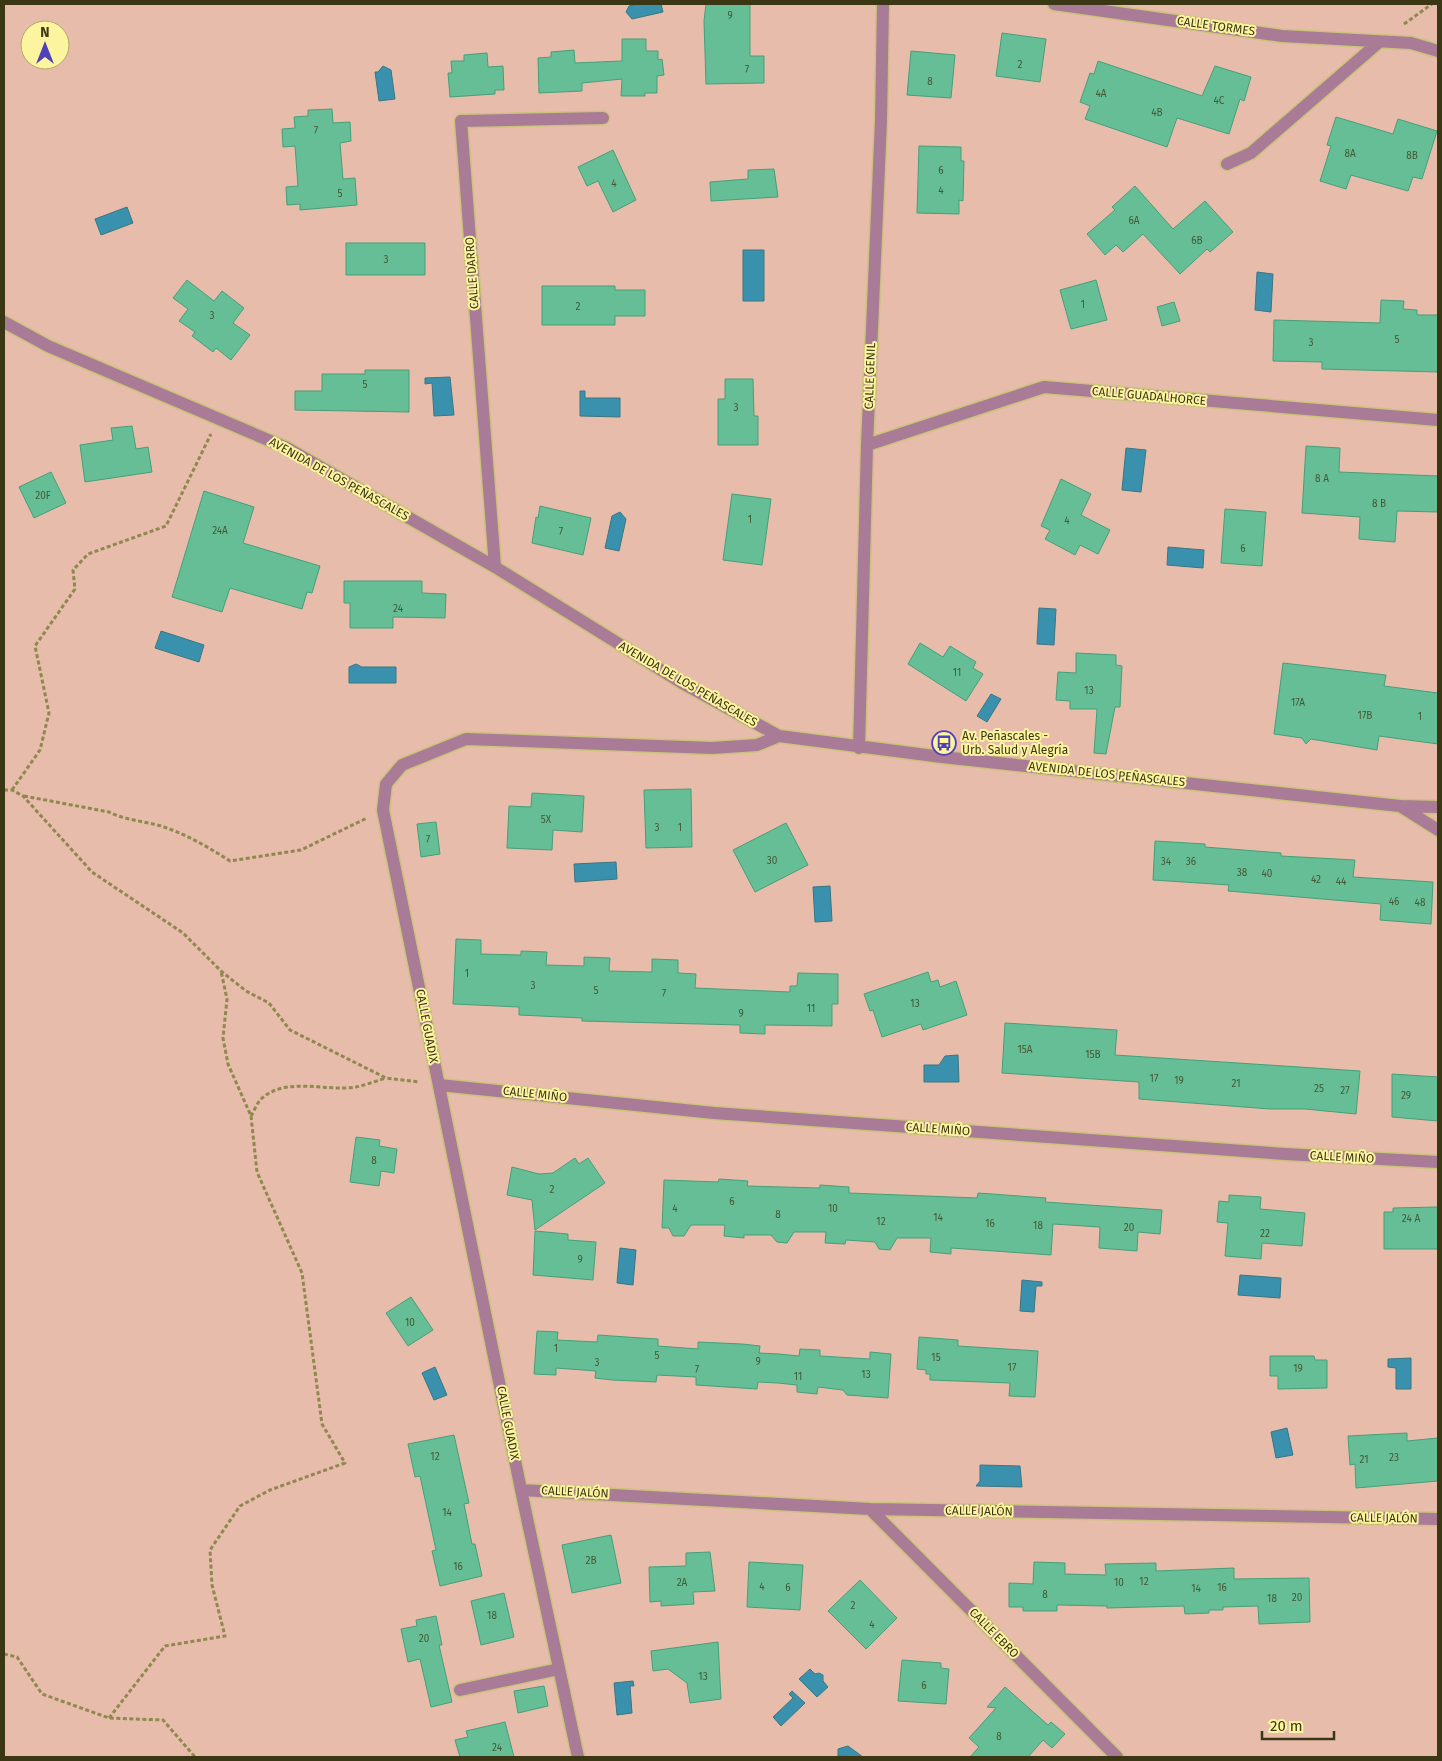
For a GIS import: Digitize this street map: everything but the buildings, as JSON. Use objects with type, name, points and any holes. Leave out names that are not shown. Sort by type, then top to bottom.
[{"type":"street","name":"CALLE GENIL","points":[[859,748],[867,445],[881,120],[883,4]]},
{"type":"street","name":"CALLE TORMES","points":[[1054,4],[1282,36],[1378,43],[1411,43],[1438,51]]},
{"type":"street","points":[[1227,164],[1251,153],[1378,43]]},
{"type":"street","name":"CALLE DARRO","points":[[495,567],[460,121],[604,118]]},
{"type":"street","name":"AVENIDA DE LOS PEÑASCALES","points":[[4,322],[48,346],[286,448],[495,567],[682,683],[779,736],[859,748],[1400,806],[1438,830]]},
{"type":"street","name":"CALLE GUADALHORCE","points":[[867,445],[1044,387],[1438,420]]},
{"type":"street","name":"CALLE GUADIX","points":[[578,1757],[521,1490],[383,810],[386,784],[402,765],[466,739],[712,748],[757,745],[779,736]]},
{"type":"street","points":[[1400,806],[1438,807]]},
{"type":"street","name":"CALLE MIÑO","points":[[439,1085],[714,1113],[1275,1154],[1438,1162]]},
{"type":"street","name":"CALLE JALÓN","points":[[521,1490],[870,1509],[1438,1519]]},
{"type":"street","name":"CALLE EBRO","points":[[870,1509],[1117,1757]]},
{"type":"street","points":[[460,1690],[559,1669]]},
{"type":"path","points":[[12,790],[40,750],[49,713],[35,646],[75,589],[74,570],[88,554],[166,526],[218,420]]},
{"type":"path","points":[[4,790],[12,790],[23,796],[109,812],[118,817],[126,816],[162,826],[202,843],[230,861],[300,850],[383,810]]},
{"type":"path","points":[[23,796],[92,872],[183,933],[221,971],[246,991],[268,1003],[290,1030],[386,1078],[439,1085]]},
{"type":"path","points":[[109,1718],[165,1646],[225,1636],[212,1585],[210,1550],[240,1506],[270,1490],[345,1463],[322,1424],[302,1273],[257,1172],[251,1116],[228,1064],[222,1038],[227,999],[221,971]]},
{"type":"path","points":[[251,1116],[261,1099],[279,1089],[299,1086],[321,1089],[356,1087],[386,1078]]},
{"type":"path","points":[[4,1654],[17,1657],[42,1694],[109,1718],[163,1720],[195,1757]]},
{"type":"shaded area","points":[[4,4],[1438,4],[1438,1757],[4,1757]]},
{"type":"water","points":[[661,4],[663,12],[632,19],[626,12],[629,6]]},
{"type":"water","points":[[383,66],[391,70],[395,99],[379,101],[375,72],[378,72]]},
{"type":"water","points":[[127,207],[133,223],[101,235],[95,219]]},
{"type":"water","points":[[743,250],[764,250],[764,301],[743,301]]},
{"type":"water","points":[[1257,272],[1273,274],[1271,312],[1255,310]]},
{"type":"water","points":[[450,377],[454,415],[434,416],[432,383],[425,384],[425,378]]},
{"type":"water","points":[[580,391],[585,391],[585,398],[620,398],[620,417],[580,416]]},
{"type":"water","points":[[1126,448],[1146,450],[1141,492],[1122,490]]},
{"type":"water","points":[[620,512],[626,519],[619,551],[605,548],[612,516]]},
{"type":"water","points":[[1168,547],[1204,550],[1203,568],[1167,565]]},
{"type":"water","points":[[1039,608],[1056,609],[1054,645],[1037,644]]},
{"type":"water","points":[[161,631],[204,645],[199,662],[155,648]]},
{"type":"water","points":[[356,664],[362,667],[396,667],[396,683],[349,683],[349,667]]},
{"type":"water","points":[[991,694],[1001,699],[987,722],[977,716]]},
{"type":"water","points":[[616,862],[617,879],[575,882],[574,864]]},
{"type":"water","points":[[830,886],[832,921],[815,922],[813,887]]},
{"type":"water","points":[[958,1055],[959,1082],[924,1082],[924,1065],[939,1065],[945,1056]]},
{"type":"water","points":[[620,1248],[636,1250],[633,1285],[617,1283]]},
{"type":"water","points":[[1240,1275],[1281,1278],[1280,1298],[1238,1295]]},
{"type":"water","points":[[1022,1280],[1042,1282],[1042,1286],[1036,1286],[1034,1312],[1020,1311]]},
{"type":"water","points":[[1411,1358],[1411,1389],[1396,1389],[1396,1368],[1388,1367],[1388,1359]]},
{"type":"water","points":[[435,1367],[447,1395],[434,1400],[422,1373]]},
{"type":"water","points":[[1287,1428],[1293,1455],[1276,1458],[1271,1432]]},
{"type":"water","points":[[980,1465],[1020,1466],[1022,1487],[976,1486],[980,1481]]},
{"type":"water","points":[[810,1669],[815,1674],[823,1675],[823,1681],[828,1687],[817,1697],[799,1679]]},
{"type":"water","points":[[633,1681],[634,1686],[630,1686],[632,1713],[617,1715],[614,1683]]},
{"type":"water","points":[[792,1691],[805,1703],[781,1726],[773,1717],[793,1698],[789,1694]]},
{"type":"water","points":[[848,1746],[863,1757],[838,1756],[838,1749]]},
{"type":"place","name":"Av. Peñascales - Urb. Salud y Alegría","points":[[944,743]]}]
